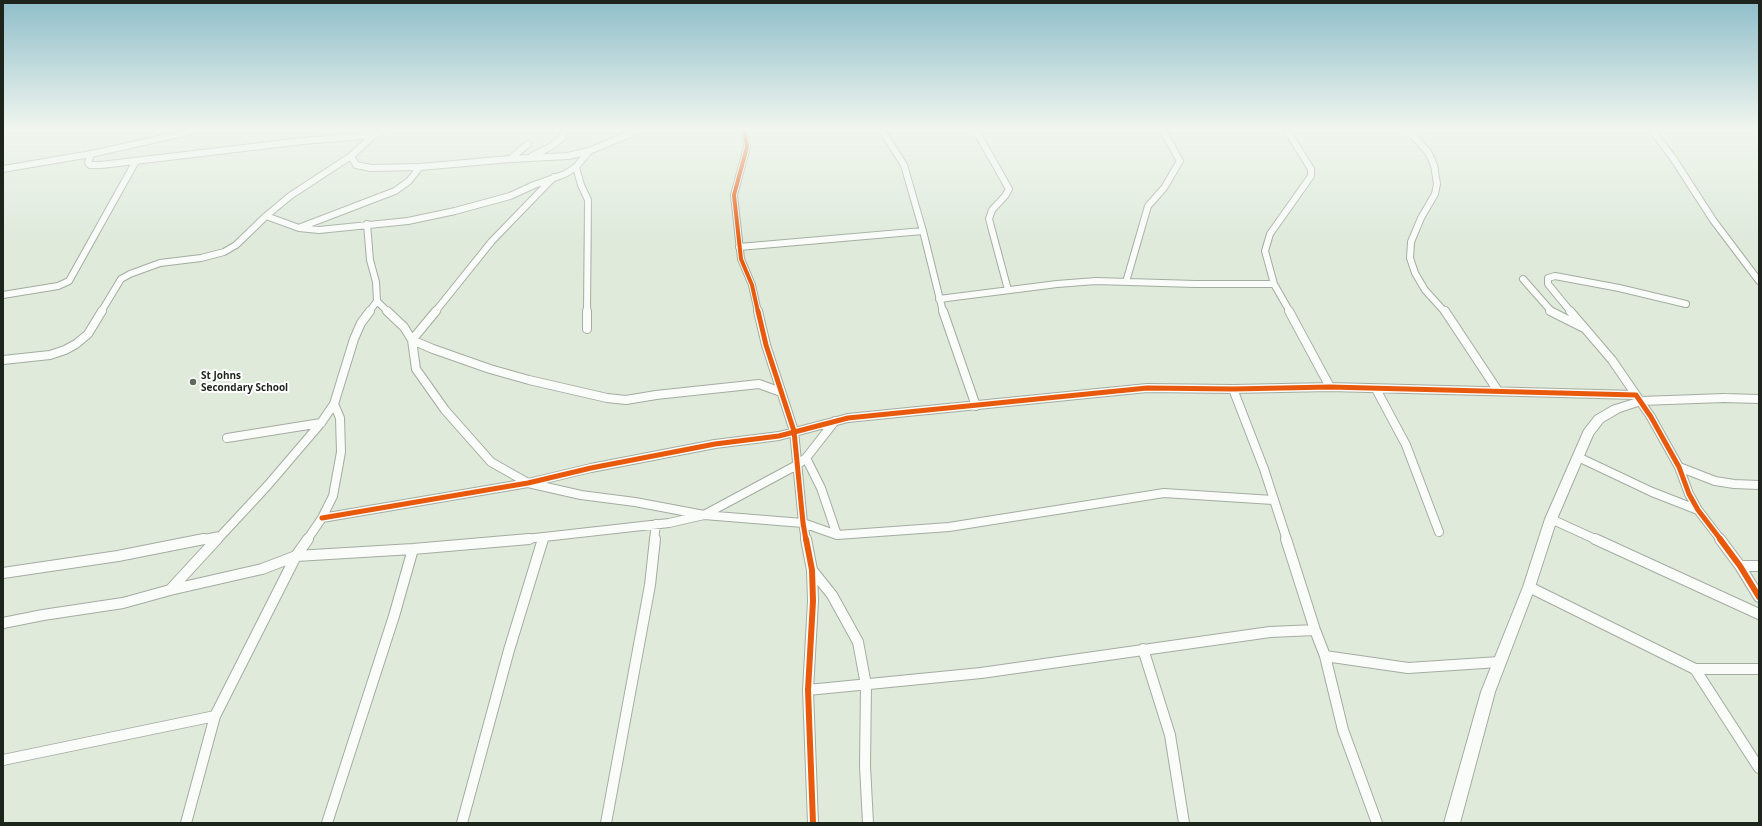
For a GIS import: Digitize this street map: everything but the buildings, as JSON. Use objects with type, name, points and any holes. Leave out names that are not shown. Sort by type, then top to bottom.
[{"type":"main road","points":[[1452,823],[1475,735],[1499,662],[1529,587],[1551,519],[1588,433],[1599,419],[1638,398],[1759,399]]},
{"type":"street","points":[[3,295],[58,286],[69,281],[132,168]]},
{"type":"street","points":[[3,360],[50,355],[65,350],[76,344],[88,334],[121,279],[160,263],[200,258],[224,252],[236,245],[266,216],[290,196],[333,168]]},
{"type":"street","points":[[369,168],[393,168]]},
{"type":"street","points":[[300,228],[395,191],[409,181],[420,168]]},
{"type":"street","points":[[266,216],[300,228],[319,230],[408,221],[498,200],[565,174],[575,168]]},
{"type":"street","points":[[576,168],[581,185],[588,200],[590,232],[587,329]]},
{"type":"street","points":[[741,168],[734,195],[741,259],[752,285],[766,345],[794,431],[803,523],[812,570],[813,601],[808,690],[813,823]]},
{"type":"street","points":[[904,168],[923,231],[939,299],[976,406]]},
{"type":"street","points":[[998,168],[1008,184],[1009,189],[1005,196],[992,210],[989,219],[1008,290]]},
{"type":"street","points":[[1126,282],[1148,206],[1164,188],[1176,168]]},
{"type":"street","points":[[1310,168],[1311,176],[1270,234],[1265,251],[1274,284],[1314,355],[1330,387]]},
{"type":"street","points":[[1434,168],[1437,184],[1435,194],[1420,218],[1411,242],[1410,258],[1415,273],[1425,290],[1445,311],[1498,391]]},
{"type":"street","points":[[1679,168],[1713,220],[1759,281]]},
{"type":"street","points":[[412,340],[492,241],[554,177]]},
{"type":"street","points":[[170,590],[268,485],[321,423],[334,404],[354,339],[361,323],[377,301],[376,282],[370,260],[367,224]]},
{"type":"street","points":[[739,247],[923,231]]},
{"type":"street","points":[[1686,304],[1556,276],[1550,277],[1548,284],[1612,360],[1638,398],[1679,467],[1688,494],[1698,510],[1740,566],[1759,596]]},
{"type":"street","points":[[1522,279],[1548,309],[1556,315],[1585,328]]},
{"type":"street","points":[[939,299],[1096,281],[1195,284],[1274,284]]},
{"type":"street","points":[[377,301],[404,327],[412,340],[416,369],[445,410],[492,462],[528,483],[581,495],[635,502],[704,515],[803,523],[837,535],[949,527],[1164,493],[1273,500]]},
{"type":"street","points":[[412,340],[490,369],[529,380],[607,398],[626,400],[656,395],[759,384],[781,392]]},
{"type":"street","points":[[322,518],[528,483],[592,468],[715,444],[779,436],[848,418],[1147,388],[1233,389],[1330,387],[1627,394],[1638,398]]},
{"type":"street","points":[[1233,389],[1264,469],[1315,630],[1325,656],[1343,730],[1377,823]]},
{"type":"street","points":[[1376,389],[1406,445],[1439,532]]},
{"type":"street","points":[[186,823],[215,716],[296,556],[322,518],[334,496],[341,452],[340,418],[334,404]]},
{"type":"street","points":[[3,623],[43,615],[123,603],[170,590],[262,569],[296,556],[413,549],[542,538],[656,524],[704,515],[797,465],[806,458],[835,422]]},
{"type":"street","points":[[227,438],[321,423]]},
{"type":"street","points":[[1578,457],[1652,492],[1698,510]]},
{"type":"street","points":[[806,458],[821,488],[837,535]]},
{"type":"street","points":[[1679,467],[1715,480],[1734,484],[1759,485]]},
{"type":"street","points":[[1551,519],[1759,614]]},
{"type":"street","points":[[606,823],[649,592],[656,524]]},
{"type":"street","points":[[3,573],[118,556],[220,536]]},
{"type":"street","points":[[462,823],[509,650],[542,538]]},
{"type":"street","points":[[327,823],[394,616],[413,549]]},
{"type":"street","points":[[1740,566],[1759,566]]},
{"type":"street","points":[[812,570],[832,595],[858,642],[866,685],[865,766],[868,823]]},
{"type":"street","points":[[1529,587],[1695,669],[1759,669]]},
{"type":"street","points":[[808,690],[981,673],[1270,632],[1315,630]]},
{"type":"street","points":[[1143,649],[1170,735],[1184,823]]},
{"type":"street","points":[[1325,656],[1408,668],[1499,662]]},
{"type":"street","points":[[1695,669],[1759,768]]},
{"type":"street","points":[[3,760],[215,716]]},
{"type":"cycle path","points":[[741,168],[734,195],[741,259],[752,285],[766,345],[794,431],[803,523],[812,570],[813,601],[808,690],[813,823]]},
{"type":"cycle path","points":[[322,518],[528,483],[591,468],[715,444],[779,436],[848,418],[1147,388],[1233,389],[1330,387],[1627,394],[1636,395],[1651,417],[1679,467],[1689,494],[1698,510],[1740,566],[1759,597]]},
{"type":"place","name":"St Johns Secondary School","points":[[193,382]]}]
